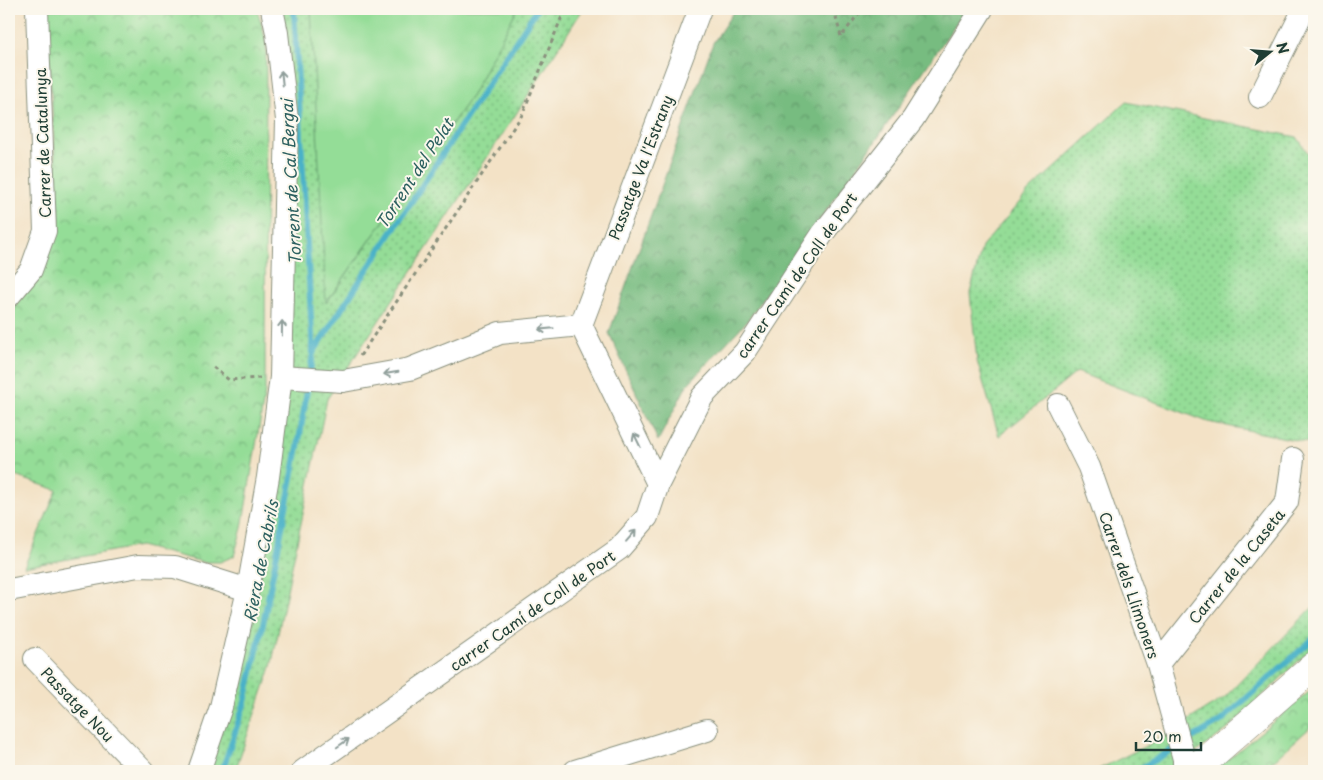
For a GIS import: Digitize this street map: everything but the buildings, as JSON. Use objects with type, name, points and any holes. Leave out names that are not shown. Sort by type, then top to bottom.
[{"type":"street","name":"Carrer de Catalunya","points":[[9,296],[31,270],[45,232],[46,198],[37,9]]},
{"type":"street","points":[[199,771],[221,707],[248,590],[268,477],[300,378],[287,120],[277,33],[272,9]]},
{"type":"street","name":"Passatge Va l'Estrany","points":[[581,326],[700,9]]},
{"type":"street","name":"carrer Camí de Coll de Port","points":[[303,771],[619,548],[647,517],[658,484],[702,397],[745,352],[823,233],[913,119],[982,9]]},
{"type":"street","points":[[1260,97],[1304,9]]},
{"type":"street","points":[[300,378],[343,381],[410,369],[500,333],[581,326],[658,484]]},
{"type":"street","name":"Carrer dels Llimoners","points":[[1058,406],[1089,467],[1158,664],[1185,767]]},
{"type":"street","name":"Carrer de la Caseta","points":[[1158,664],[1287,502],[1293,459]]},
{"type":"street","points":[[9,590],[138,566],[175,567],[248,590]]},
{"type":"street","name":"Passatge Nou","points":[[35,659],[143,771]]},
{"type":"street","points":[[1185,767],[1210,757],[1314,666]]},
{"type":"street","points":[[576,771],[708,730]]},
{"type":"path","points":[[343,381],[522,114],[565,9]]},
{"type":"path","points":[[834,9],[841,37],[862,9]]},
{"type":"path","points":[[213,367],[229,380],[300,378]]},
{"type":"green space","points":[[46,9],[257,9],[266,41],[265,392],[242,528],[234,556],[220,562],[203,562],[140,546],[24,567],[57,490],[9,474],[9,313],[41,273],[59,219]]},
{"type":"green space","points":[[281,9],[311,9],[327,302],[472,95],[517,9],[583,9],[516,114],[327,399],[271,667],[235,771],[209,771],[286,391]]},
{"type":"green space","points":[[311,9],[517,9],[472,95],[326,303]]},
{"type":"green space","points":[[735,9],[966,9],[866,155],[748,320],[687,385],[658,441],[609,333],[713,43]]},
{"type":"green space","points":[[1126,102],[1297,137],[1314,162],[1314,431],[1310,443],[1208,422],[1077,372],[999,436],[977,361],[970,293],[982,247],[1028,192]]},
{"type":"green space","points":[[1314,606],[1314,646],[1228,729],[1171,770],[1095,771],[1150,744],[1224,698]]},
{"type":"green space","points":[[1314,688],[1314,724],[1262,771],[1214,771]]},
{"type":"waterway","name":"Riera de Cabrils","points":[[222,771],[245,702],[263,624],[298,447],[313,353],[294,9]]},
{"type":"waterway","name":"Torrent del Pelat","points":[[313,353],[537,9]]},
{"type":"waterway","points":[[1136,771],[1221,721],[1314,638]]},
{"type":"water label","name":"Torrent de Cal Bergai","points":[[290,182]]}]
